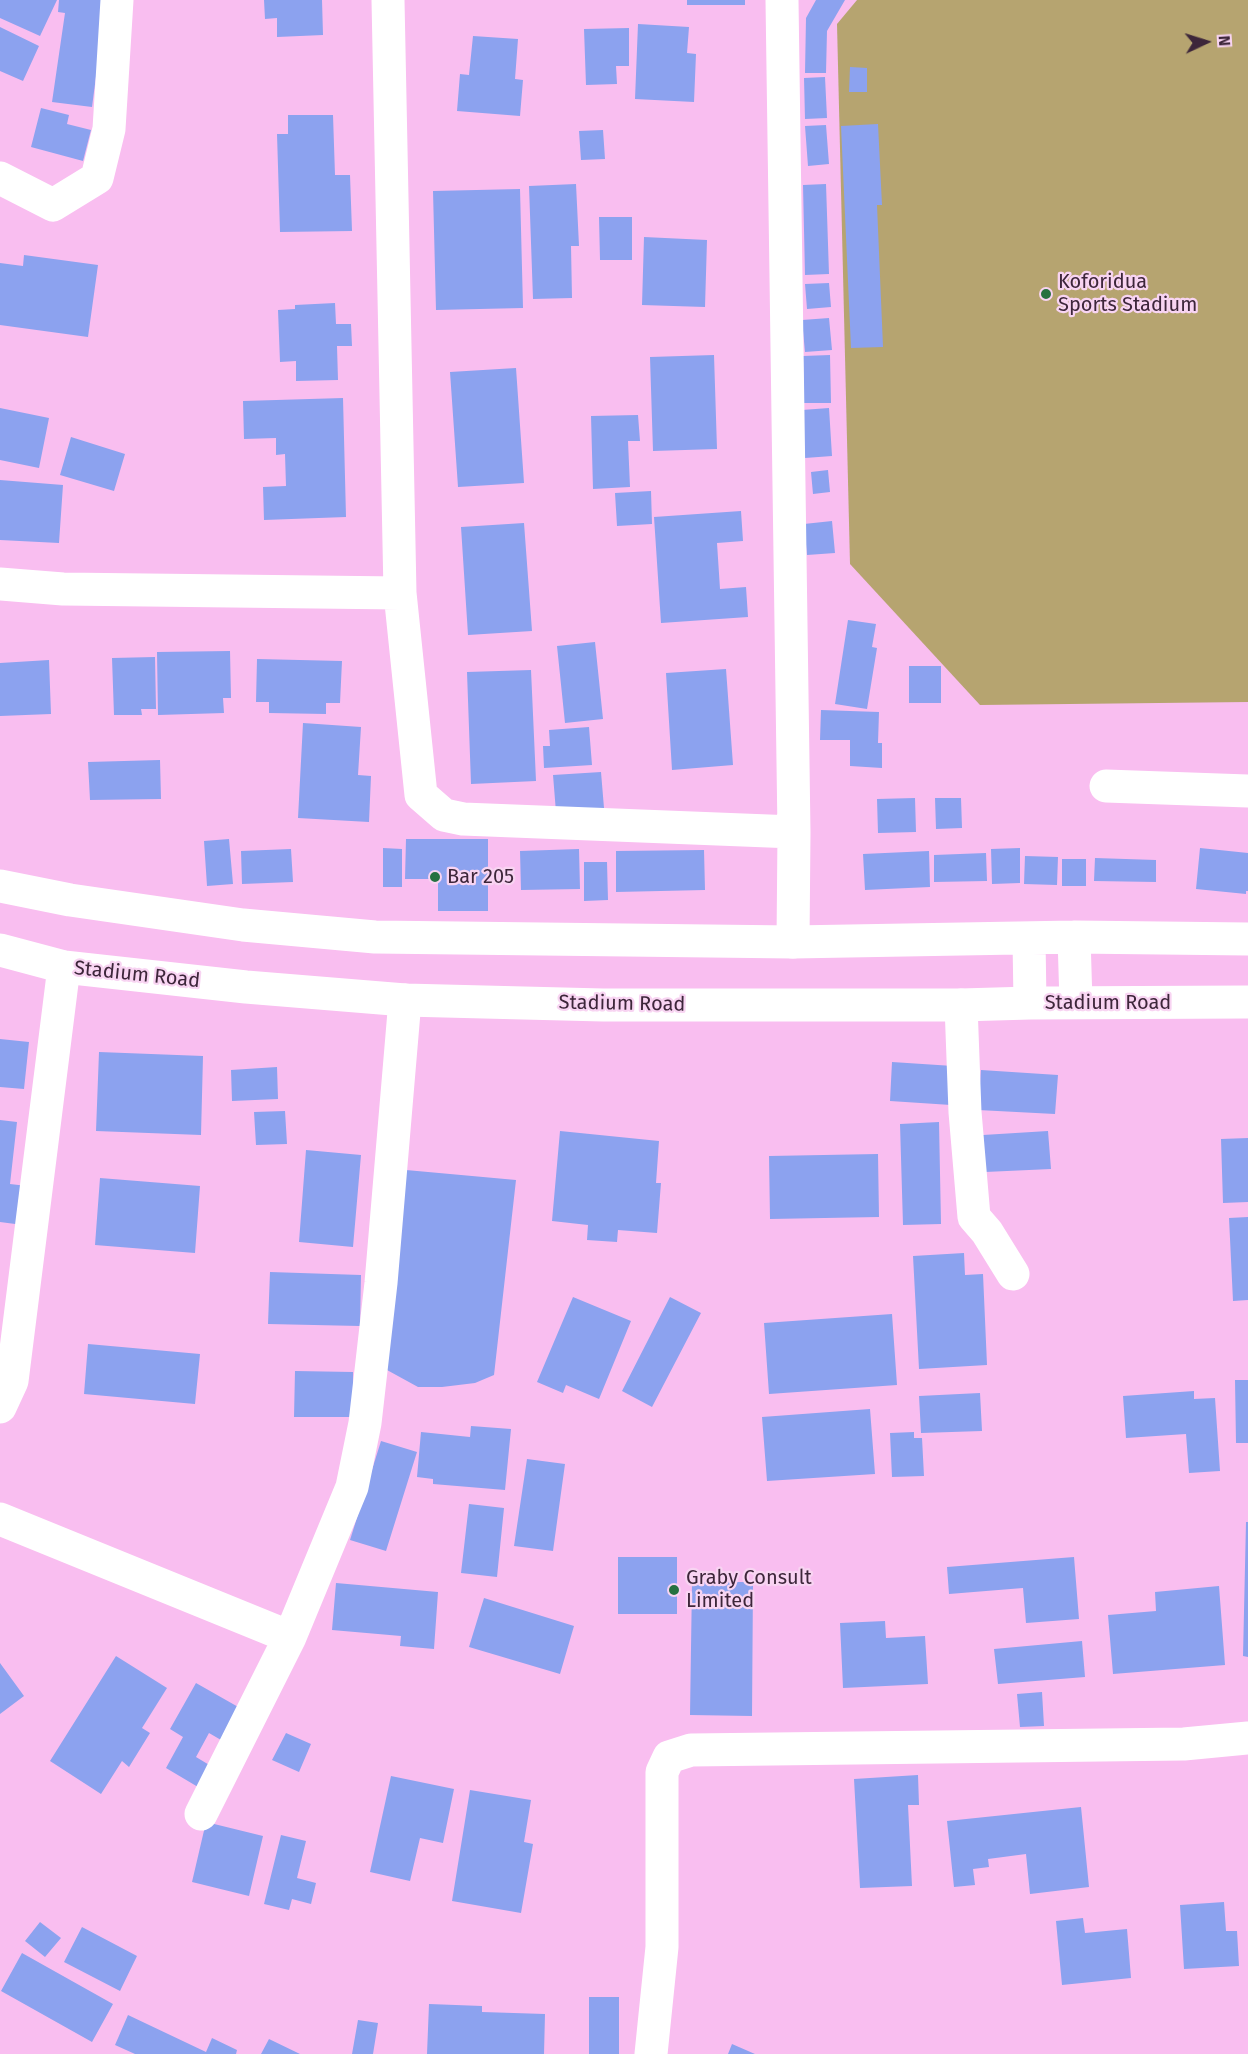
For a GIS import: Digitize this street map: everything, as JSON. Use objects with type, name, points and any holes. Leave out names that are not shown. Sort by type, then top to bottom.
[{"type":"street","points":[[0,178],[53,205],[97,178],[109,129],[117,0]]},
{"type":"street","points":[[388,0],[400,593],[421,795],[444,815],[475,819],[794,832]]},
{"type":"street","points":[[782,0],[794,832],[793,942]]},
{"type":"street","points":[[0,584],[63,589],[400,593]]},
{"type":"street","points":[[1106,786],[1248,791]]},
{"type":"street","points":[[0,886],[70,900],[243,925],[375,937],[793,942],[1074,938],[1248,939]]},
{"type":"street","points":[[1074,938],[1076,1003]]},
{"type":"street","points":[[1029,939],[1030,1003]]},
{"type":"street","name":"Stadium Road","points":[[0,950],[64,967],[246,987],[405,1000],[603,1005],[1248,1002]]},
{"type":"street","points":[[0,1407],[12,1381],[64,967]]},
{"type":"street","points":[[201,1814],[290,1637],[352,1487],[365,1424],[381,1283],[405,1000]]},
{"type":"street","points":[[961,1005],[965,1112],[974,1217],[987,1232],[1013,1274]]},
{"type":"street","points":[[0,1519],[290,1637]]},
{"type":"street","points":[[651,2054],[662,1947],[662,1772],[669,1757],[691,1750],[1184,1744],[1248,1738]]},
{"type":"shaded area","name":"Koforidua Sports Stadium","points":[[857,0],[1248,0],[1248,702],[980,705],[850,564],[837,24]]},
{"type":"building","points":[[0,0],[57,0],[40,36],[0,18]]},
{"type":"building","points":[[59,0],[106,0],[92,107],[52,102],[65,13],[58,12]]},
{"type":"building","points":[[264,0],[322,0],[323,35],[277,37],[277,18],[265,19]]},
{"type":"building","points":[[687,0],[745,0],[745,5],[687,5]]},
{"type":"building","points":[[816,0],[845,0],[827,31],[826,73],[805,73],[806,18]]},
{"type":"building","points":[[638,24],[689,27],[687,53],[696,54],[694,102],[635,99]]},
{"type":"building","points":[[0,27],[39,46],[23,81],[0,71]]},
{"type":"building","points":[[629,28],[629,66],[616,66],[617,84],[586,85],[584,29]]},
{"type":"building","points":[[473,36],[518,39],[515,79],[523,80],[520,116],[457,111],[460,74],[469,75]]},
{"type":"building","points":[[850,67],[867,68],[867,92],[849,92]]},
{"type":"building","points":[[825,77],[827,118],[805,119],[804,78]]},
{"type":"building","points":[[41,108],[69,115],[67,124],[91,130],[83,161],[31,147]]},
{"type":"building","points":[[288,115],[333,115],[335,175],[350,175],[352,231],[280,232],[277,134],[288,134]]},
{"type":"building","points":[[878,124],[882,205],[877,205],[883,347],[851,348],[841,126]]},
{"type":"building","points":[[826,125],[829,164],[808,166],[805,126]]},
{"type":"building","points":[[603,130],[605,159],[581,160],[579,131]]},
{"type":"building","points":[[576,184],[579,246],[571,246],[572,298],[533,299],[529,186]]},
{"type":"building","points":[[826,184],[829,274],[805,275],[803,185]]},
{"type":"building","points":[[520,189],[523,308],[436,310],[433,191]]},
{"type":"building","points":[[599,217],[632,217],[632,260],[600,260]]},
{"type":"building","points":[[644,237],[707,240],[705,307],[642,305]]},
{"type":"building","points":[[24,255],[98,265],[88,337],[0,325],[0,263],[23,266]]},
{"type":"building","points":[[829,283],[831,307],[807,309],[805,284]]},
{"type":"building","points":[[335,303],[336,324],[351,324],[352,346],[337,346],[338,380],[296,381],[296,361],[280,362],[278,310],[295,309],[295,305]]},
{"type":"building","points":[[829,318],[832,350],[805,352],[802,320]]},
{"type":"building","points":[[714,355],[717,449],[653,451],[650,357]]},
{"type":"building","points":[[830,355],[831,403],[804,403],[803,356]]},
{"type":"building","points":[[516,368],[524,483],[458,487],[450,372]]},
{"type":"building","points":[[343,398],[346,517],[264,520],[263,487],[286,486],[285,454],[276,455],[276,438],[244,439],[243,401]]},
{"type":"building","points":[[0,408],[49,418],[39,468],[0,460]]},
{"type":"building","points":[[829,408],[832,456],[805,458],[802,410]]},
{"type":"building","points":[[638,415],[640,441],[628,441],[630,487],[593,489],[591,416]]},
{"type":"building","points":[[71,437],[125,454],[114,491],[60,475]]},
{"type":"building","points":[[828,470],[830,492],[813,494],[811,472]]},
{"type":"building","points":[[0,480],[63,485],[59,543],[0,540]]},
{"type":"building","points":[[651,491],[652,524],[617,526],[615,493]]},
{"type":"building","points":[[741,511],[743,541],[717,543],[720,589],[746,587],[748,617],[661,623],[654,517]]},
{"type":"building","points":[[832,521],[835,553],[807,555],[804,524]]},
{"type":"building","points":[[524,523],[532,631],[468,635],[461,527]]},
{"type":"building","points":[[848,620],[876,624],[872,647],[877,648],[867,709],[835,704]]},
{"type":"building","points":[[595,642],[603,719],[565,723],[557,646]]},
{"type":"building","points":[[230,651],[231,698],[223,698],[224,713],[158,715],[157,652]]},
{"type":"building","points":[[155,657],[156,709],[141,709],[142,715],[114,715],[112,658]]},
{"type":"building","points":[[257,659],[342,661],[340,703],[326,703],[326,714],[269,713],[269,702],[256,702]]},
{"type":"building","points":[[49,660],[51,714],[0,716],[0,663]]},
{"type":"building","points":[[909,666],[941,666],[941,703],[909,703]]},
{"type":"building","points":[[726,669],[733,765],[672,770],[666,673]]},
{"type":"building","points":[[531,670],[536,781],[471,784],[467,672]]},
{"type":"building","points":[[821,710],[879,712],[878,743],[882,743],[882,768],[850,766],[850,740],[820,740]]},
{"type":"building","points":[[303,723],[361,727],[358,775],[371,776],[369,822],[298,818]]},
{"type":"building","points":[[589,727],[592,765],[544,768],[543,746],[550,746],[549,730]]},
{"type":"building","points":[[160,760],[161,799],[90,800],[88,762]]},
{"type":"building","points":[[601,772],[604,808],[556,812],[553,775]]},
{"type":"building","points":[[915,798],[916,832],[878,833],[877,799]]},
{"type":"building","points":[[935,798],[961,798],[962,828],[936,829]]},
{"type":"building","points":[[229,839],[233,884],[207,886],[204,841]]},
{"type":"building","points":[[406,839],[488,839],[488,911],[438,911],[438,879],[405,879]]},
{"type":"building","points":[[383,848],[402,849],[402,887],[383,887]]},
{"type":"building","points":[[1020,848],[1020,883],[992,884],[991,849]]},
{"type":"building","points":[[1200,848],[1248,853],[1248,891],[1246,894],[1196,889]]},
{"type":"building","points":[[291,849],[293,882],[242,884],[241,851]]},
{"type":"building","points":[[579,849],[580,889],[521,890],[520,851]]},
{"type":"building","points":[[704,850],[705,890],[616,892],[616,851]]},
{"type":"building","points":[[929,851],[930,887],[865,890],[863,854]]},
{"type":"building","points":[[986,853],[987,881],[934,882],[934,855]]},
{"type":"building","points":[[1025,856],[1058,857],[1057,885],[1024,884]]},
{"type":"building","points":[[1095,858],[1156,860],[1156,882],[1094,881]]},
{"type":"building","points":[[1062,859],[1086,859],[1086,886],[1062,886]]},
{"type":"building","points":[[584,862],[607,862],[608,900],[584,901]]},
{"type":"building","points":[[0,1039],[29,1042],[24,1089],[0,1087]]},
{"type":"building","points":[[99,1052],[203,1056],[201,1135],[96,1131]]},
{"type":"building","points":[[892,1062],[953,1066],[951,1105],[890,1101]]},
{"type":"building","points":[[277,1067],[278,1099],[232,1101],[231,1070]]},
{"type":"building","points":[[981,1070],[1058,1075],[1055,1114],[978,1110]]},
{"type":"building","points":[[285,1111],[287,1144],[256,1145],[254,1112]]},
{"type":"building","points":[[0,1120],[17,1122],[10,1184],[27,1186],[23,1225],[0,1222]]},
{"type":"building","points":[[939,1122],[941,1224],[903,1225],[900,1124]]},
{"type":"building","points":[[560,1131],[659,1141],[656,1183],[661,1183],[657,1233],[618,1230],[617,1242],[587,1240],[588,1225],[552,1221]]},
{"type":"building","points":[[1048,1131],[1051,1169],[985,1172],[983,1135]]},
{"type":"building","points":[[1248,1138],[1248,1202],[1223,1203],[1221,1139]]},
{"type":"building","points":[[306,1150],[361,1155],[353,1247],[299,1242]]},
{"type":"building","points":[[878,1154],[879,1217],[770,1219],[769,1156]]},
{"type":"building","points":[[395,1169],[516,1180],[494,1375],[475,1383],[418,1387],[387,1370]]},
{"type":"building","points":[[100,1178],[200,1186],[195,1253],[95,1245]]},
{"type":"building","points":[[1248,1217],[1248,1300],[1233,1301],[1229,1218]]},
{"type":"building","points":[[964,1253],[965,1275],[983,1274],[987,1365],[919,1369],[913,1256]]},
{"type":"building","points":[[270,1272],[361,1275],[360,1326],[268,1324]]},
{"type":"building","points":[[573,1297],[631,1321],[599,1399],[566,1385],[563,1393],[537,1382]]},
{"type":"building","points":[[670,1297],[701,1313],[652,1407],[622,1391]]},
{"type":"building","points":[[892,1314],[897,1385],[769,1394],[764,1323]]},
{"type":"building","points":[[88,1344],[200,1354],[195,1404],[84,1394]]},
{"type":"building","points":[[295,1371],[353,1372],[353,1417],[294,1417]]},
{"type":"building","points":[[1235,1380],[1248,1380],[1248,1443],[1236,1443]]},
{"type":"building","points":[[1194,1391],[1194,1399],[1215,1398],[1220,1471],[1189,1473],[1186,1434],[1126,1438],[1123,1396]]},
{"type":"building","points":[[980,1393],[982,1431],[921,1433],[919,1396]]},
{"type":"building","points":[[870,1409],[875,1474],[767,1481],[762,1417]]},
{"type":"building","points":[[471,1426],[511,1429],[505,1490],[433,1484],[433,1479],[417,1477],[421,1432],[470,1437]]},
{"type":"building","points":[[914,1432],[914,1438],[922,1438],[924,1476],[892,1477],[890,1433]]},
{"type":"building","points":[[381,1441],[417,1452],[386,1551],[350,1540]]},
{"type":"building","points":[[527,1459],[565,1464],[553,1551],[514,1546]]},
{"type":"building","points":[[469,1504],[504,1508],[497,1577],[461,1573]]},
{"type":"building","points":[[1246,1522],[1248,1522],[1248,1657],[1243,1656]]},
{"type":"building","points":[[618,1557],[677,1557],[677,1614],[618,1614]]},
{"type":"building","points":[[1074,1557],[1079,1619],[1026,1623],[1023,1588],[949,1594],[947,1567]]},
{"type":"building","points":[[692,1582],[753,1582],[752,1716],[690,1715]]},
{"type":"building","points":[[336,1583],[438,1592],[434,1649],[400,1646],[401,1636],[332,1630]]},
{"type":"building","points":[[1219,1586],[1225,1665],[1113,1674],[1108,1615],[1156,1611],[1155,1592]]},
{"type":"building","points":[[484,1598],[574,1626],[560,1674],[469,1647]]},
{"type":"building","points":[[885,1621],[886,1638],[925,1636],[928,1684],[843,1688],[840,1623]]},
{"type":"building","points":[[1082,1641],[1085,1677],[998,1684],[994,1649]]},
{"type":"building","points":[[116,1656],[167,1688],[142,1728],[150,1733],[129,1767],[122,1761],[101,1794],[50,1761]]},
{"type":"building","points":[[0,1663],[24,1696],[0,1714]]},
{"type":"building","points":[[196,1683],[240,1708],[221,1740],[209,1733],[196,1757],[211,1766],[198,1787],[166,1768],[183,1737],[170,1729]]},
{"type":"building","points":[[1042,1692],[1044,1726],[1020,1727],[1017,1694]]},
{"type":"building","points":[[286,1733],[311,1744],[299,1772],[272,1760]]},
{"type":"building","points":[[918,1775],[919,1805],[908,1805],[912,1886],[860,1888],[854,1779]]},
{"type":"building","points":[[391,1776],[454,1789],[443,1843],[420,1838],[410,1881],[370,1872]]},
{"type":"building","points":[[470,1790],[531,1800],[524,1842],[533,1844],[521,1913],[452,1901]]},
{"type":"building","points":[[1081,1807],[1089,1887],[1030,1894],[1026,1854],[988,1859],[989,1867],[973,1869],[975,1885],[954,1887],[947,1821]]},
{"type":"building","points":[[206,1822],[263,1836],[249,1896],[192,1882]]},
{"type":"building","points":[[281,1835],[306,1841],[297,1878],[316,1883],[311,1904],[292,1899],[289,1910],[264,1904]]},
{"type":"building","points":[[1224,1902],[1226,1931],[1237,1931],[1239,1966],[1184,1969],[1180,1905]]},
{"type":"building","points":[[1083,1918],[1085,1933],[1127,1929],[1131,1978],[1062,1985],[1056,1921]]},
{"type":"building","points":[[40,1922],[61,1938],[45,1957],[25,1941]]},
{"type":"building","points":[[82,1927],[137,1956],[120,1991],[64,1962]]},
{"type":"building","points":[[22,1953],[113,2004],[92,2042],[1,1991]]},
{"type":"building","points":[[589,1997],[619,1997],[619,2054],[589,2054]]},
{"type":"building","points":[[429,2004],[482,2006],[482,2012],[545,2014],[544,2054],[427,2054]]},
{"type":"building","points":[[128,2015],[206,2052],[212,2038],[237,2050],[236,2054],[135,2054],[115,2045]]},
{"type":"building","points":[[358,2020],[378,2023],[373,2054],[352,2054]]},
{"type":"building","points":[[269,2039],[300,2054],[261,2054]]},
{"type":"building","points":[[732,2044],[755,2054],[728,2054]]},
{"type":"place","name":"Koforidua Sports Stadium","points":[[1046,294]]},
{"type":"place","name":"Bar 205","points":[[435,877]]},
{"type":"place","name":"Graby Consult Limited","points":[[674,1590]]}]
